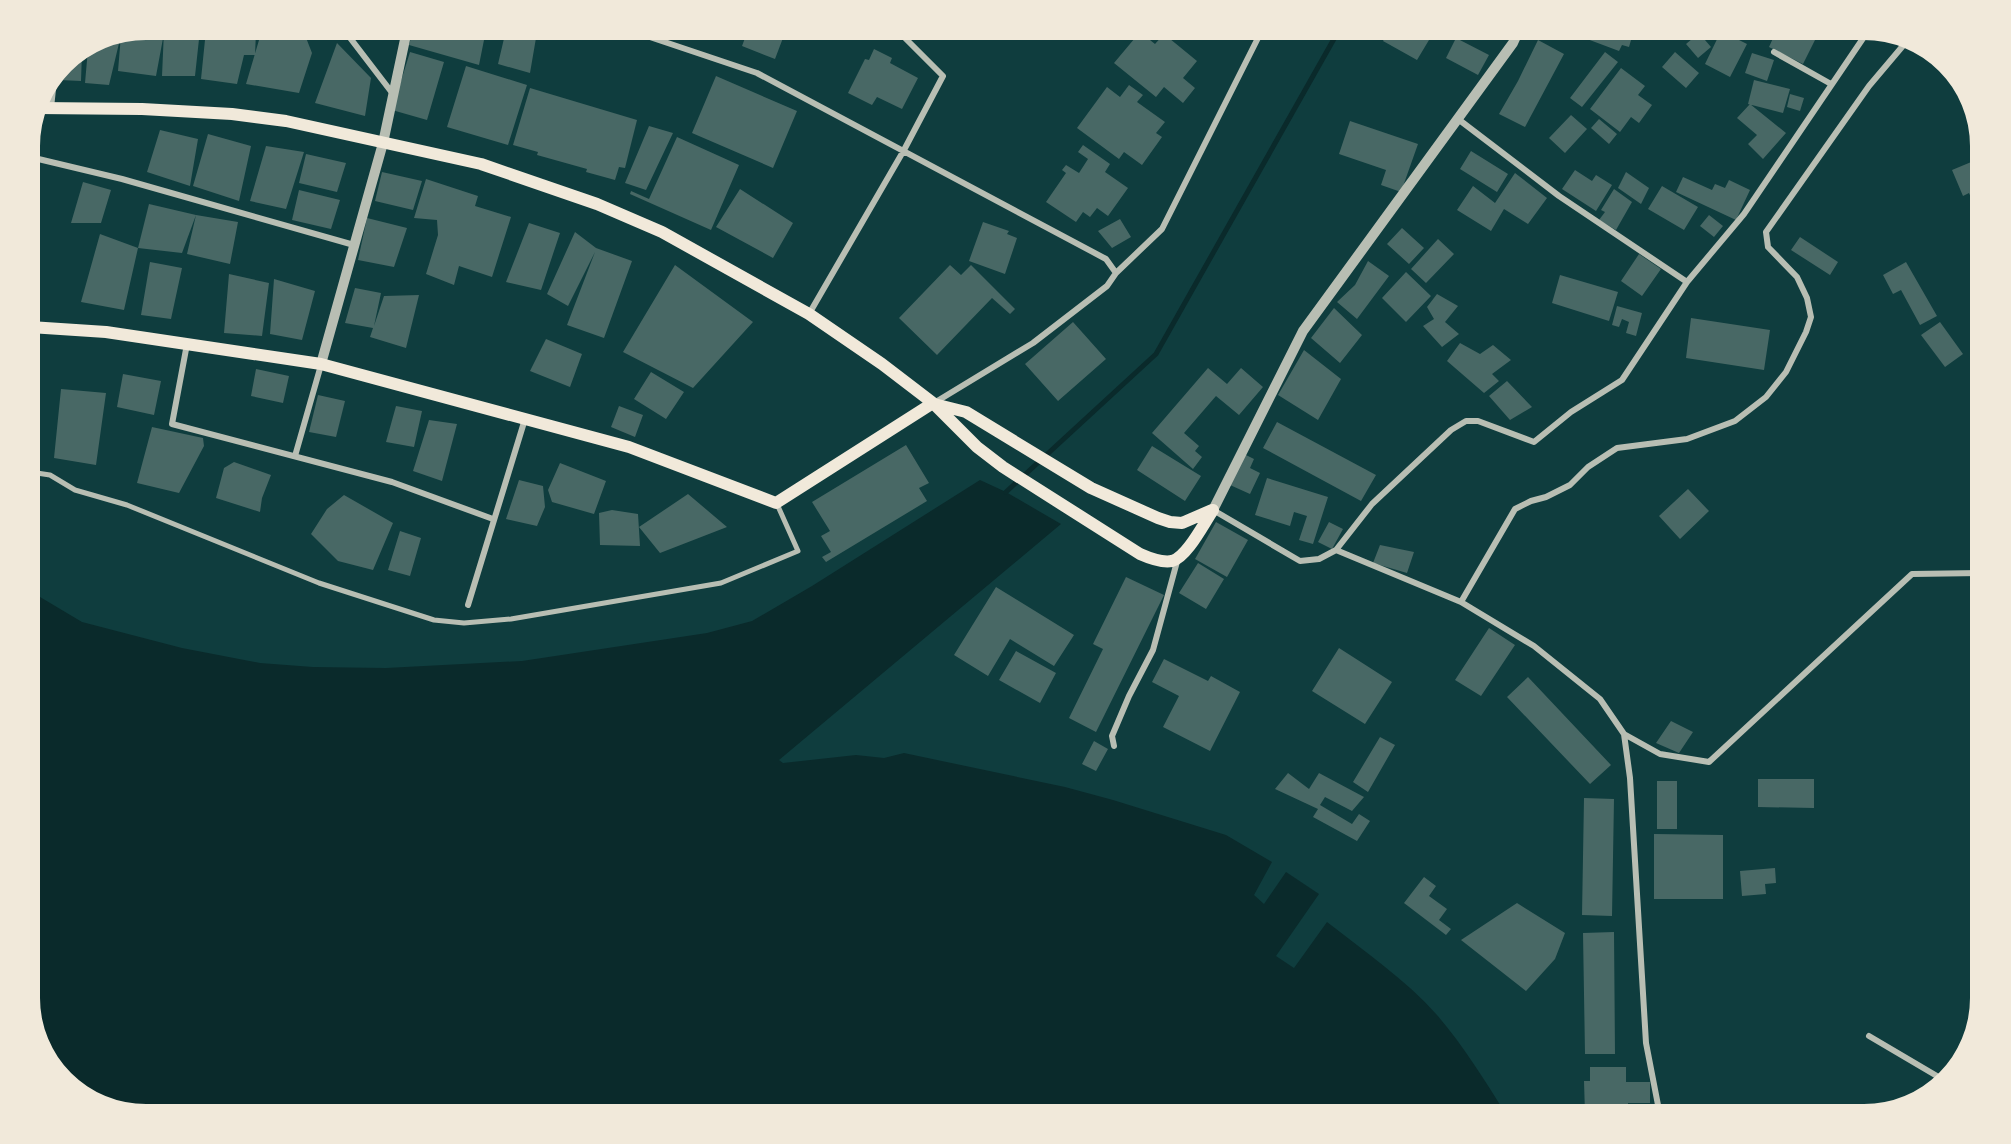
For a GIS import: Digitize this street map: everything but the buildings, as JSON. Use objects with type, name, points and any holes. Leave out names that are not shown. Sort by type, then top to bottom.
[{"type":"main road","points":[[51,108],[142,109],[232,114],[286,121],[480,164],[597,204],[663,232],[808,314],[882,364],[933,404],[988,456],[1121,544],[1151,559],[1172,561],[1178,558],[1187,549],[1213,510]]},
{"type":"main road","points":[[41,328],[106,332],[321,364],[629,447],[776,502],[933,404],[966,412],[1070,476],[1116,500],[1170,522],[1182,523],[1213,510]]},
{"type":"street","points":[[352,40],[393,95]]},
{"type":"street","points":[[295,456],[383,143],[405,40]]},
{"type":"street","points":[[659,40],[757,73],[1106,259],[1116,273]]},
{"type":"street","points":[[808,314],[904,150],[943,76],[907,40]]},
{"type":"street","points":[[933,404],[1033,343],[1107,286],[1116,273],[1162,229],[1257,40]]},
{"type":"street","points":[[1514,40],[1303,332],[1213,510],[1300,561],[1319,559],[1336,550],[1372,504],[1451,430],[1466,421],[1478,421],[1534,442],[1571,412],[1622,380],[1687,282],[1744,214],[1862,40]]},
{"type":"street","points":[[1461,602],[1515,509],[1570,485],[1588,467],[1617,448],[1687,439],[1735,421],[1766,396],[1786,372],[1811,317],[1807,298],[1797,277],[1768,247],[1766,232],[1869,86],[1901,48]]},
{"type":"street","points":[[1774,52],[1831,84]]},
{"type":"street","points":[[51,108],[52,98]]},
{"type":"street","points":[[1458,119],[1559,196],[1687,282]]},
{"type":"street","points":[[41,160],[122,179],[354,245]]},
{"type":"street","points":[[187,344],[172,424],[392,482],[493,519]]},
{"type":"street","points":[[468,605],[525,419]]},
{"type":"street","points":[[41,474],[50,475],[75,490],[126,505],[339,590],[434,620],[465,623],[511,619],[721,583],[798,551],[776,502]]},
{"type":"street","points":[[1336,550],[1461,602],[1534,646],[1600,699],[1624,734],[1660,754],[1708,762],[1912,574],[1970,573]]},
{"type":"street","points":[[1114,746],[1112,736],[1129,696],[1153,650],[1178,558]]},
{"type":"street","points":[[1624,734],[1630,778],[1646,1043],[1658,1104]]},
{"type":"street","points":[[1869,1036],[1936,1075]]},
{"type":"water","points":[[980,480],[1006,492],[1061,524],[779,760],[783,763],[856,755],[884,758],[904,753],[1065,787],[1226,835],[1272,862],[1254,895],[1264,904],[1286,872],[1319,894],[1276,956],[1294,968],[1327,922],[1398,977],[1425,1002],[1465,1051],[1500,1104],[147,1104],[119,1100],[106,1095],[82,1082],[62,1062],[46,1031],[41,1004],[41,598],[82,622],[182,648],[260,663],[313,667],[386,668],[522,661],[707,633],[752,621]]},
{"type":"waterway","points":[[1006,492],[1156,354],[1333,40]]}]
